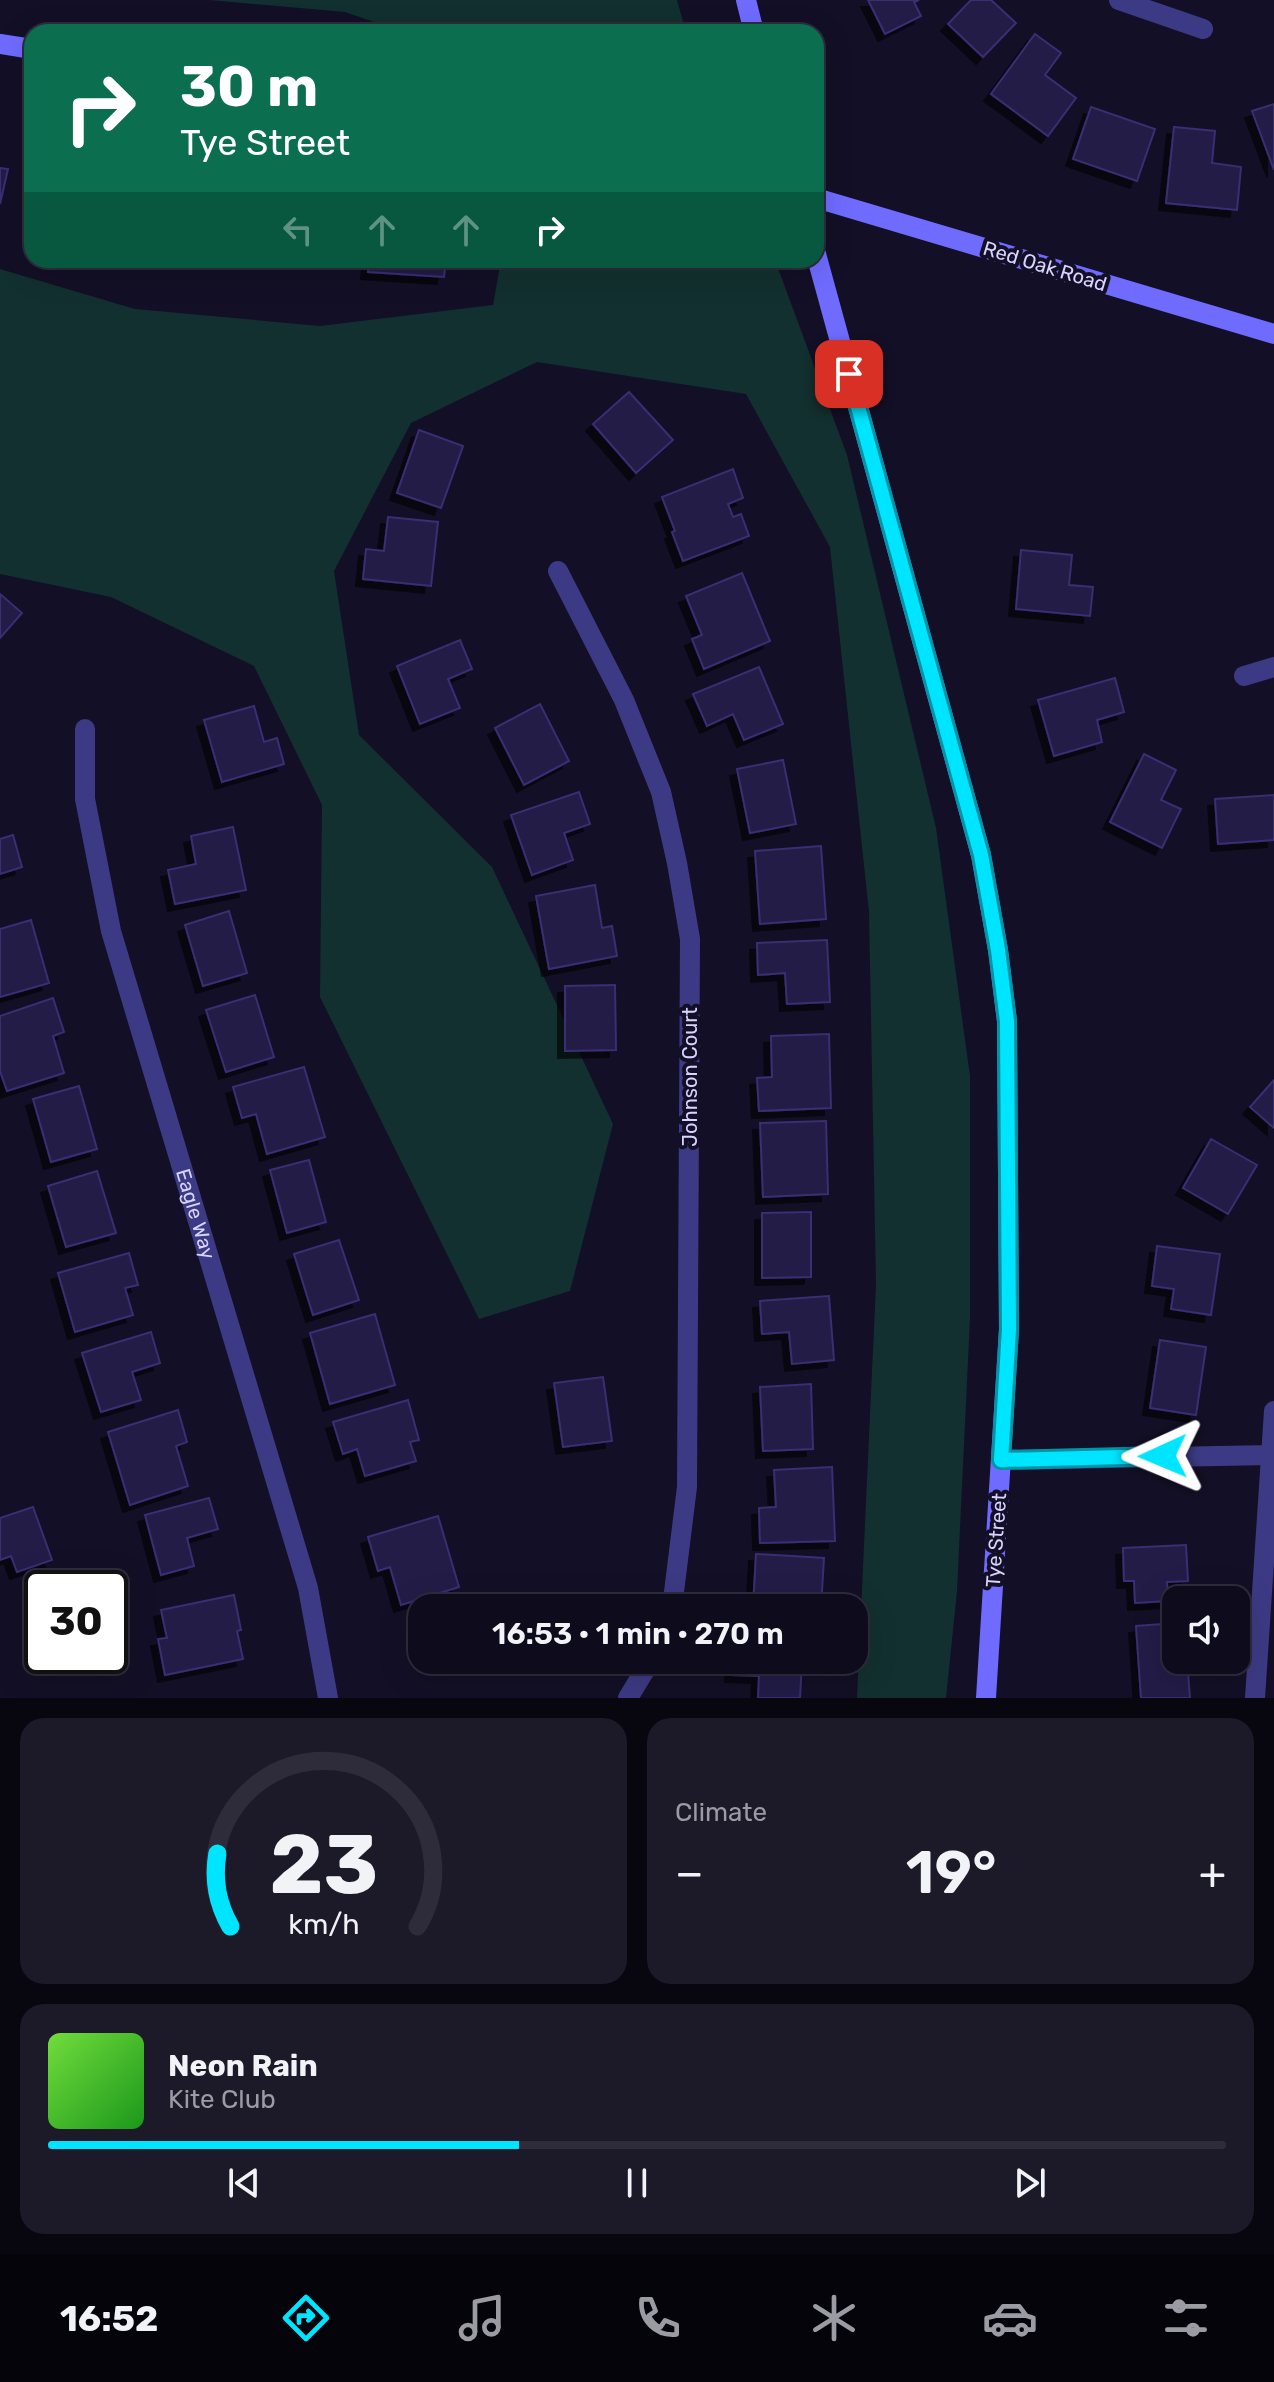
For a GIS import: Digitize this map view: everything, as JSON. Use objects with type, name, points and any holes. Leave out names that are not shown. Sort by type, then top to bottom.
[{"type":"street","points":[[746,0],[752,24]]},
{"type":"street","points":[[1119,0],[1203,29]]},
{"type":"street","points":[[0,44],[24,48]]},
{"type":"street","name":"Red Oak Road","points":[[824,200],[1274,334]]},
{"type":"street","name":"Tye Street","points":[[820,268],[981,855],[1007,1021],[1009,1313],[986,1698]]},
{"type":"street","name":"Johnson Court","points":[[558,571],[624,700],[661,792],[690,939],[687,1487],[674,1594]]},
{"type":"street","points":[[1244,676],[1274,667]]},
{"type":"street","name":"Eagle Way","points":[[85,729],[85,799],[111,931],[308,1588],[328,1698]]},
{"type":"street","points":[[1255,1698],[1274,1411]]},
{"type":"street","points":[[1001,1460],[1272,1454]]},
{"type":"street","points":[[628,1698],[643,1674]]},
{"type":"green space","points":[[209,0],[677,0],[684,24],[380,24],[345,12]]},
{"type":"green space","points":[[500,268],[778,268],[847,455],[936,828],[970,1076],[970,1319],[957,1591],[946,1698],[857,1698],[858,1674],[868,1674],[868,1594],[862,1594],[876,1284],[869,912],[830,547],[746,394],[537,362],[411,423],[334,571],[359,735],[492,867],[613,1124],[570,1291],[479,1319],[320,997],[322,805],[254,666],[111,597],[0,574],[0,269],[135,309],[320,326],[493,305]]},
{"type":"building","points":[[868,0],[919,0],[914,2],[921,16],[885,34]]},
{"type":"building","points":[[971,0],[991,0],[1016,23],[983,57],[948,24]]},
{"type":"building","points":[[1035,34],[1061,53],[1045,75],[1076,98],[1048,136],[991,94]]},
{"type":"building","points":[[1274,104],[1274,170],[1252,111]]},
{"type":"building","points":[[1091,107],[1155,129],[1137,181],[1073,159]]},
{"type":"building","points":[[1174,127],[1215,131],[1212,163],[1241,167],[1237,210],[1166,203]]},
{"type":"building","points":[[0,168],[8,169],[0,204]]},
{"type":"building","points":[[368,268],[445,268],[444,277],[368,272]]},
{"type":"building","points":[[629,392],[673,440],[636,473],[593,424]]},
{"type":"building","points":[[419,430],[463,446],[441,508],[397,493]]},
{"type":"building","points":[[733,469],[743,498],[728,504],[733,517],[741,514],[749,536],[683,561],[662,497]]},
{"type":"building","points":[[388,517],[438,522],[431,586],[363,579],[366,549],[384,551]]},
{"type":"building","points":[[1021,550],[1072,555],[1069,585],[1093,587],[1090,616],[1016,609]]},
{"type":"building","points":[[742,573],[770,641],[704,669],[692,639],[702,635],[686,596]]},
{"type":"building","points":[[0,594],[22,613],[0,638]]},
{"type":"building","points":[[460,640],[472,669],[448,679],[460,708],[420,724],[397,666]]},
{"type":"building","points":[[759,667],[783,724],[744,740],[733,714],[707,726],[693,694]]},
{"type":"building","points":[[1115,678],[1124,712],[1097,720],[1102,742],[1054,756],[1038,700]]},
{"type":"building","points":[[540,704],[569,761],[524,785],[495,728]]},
{"type":"building","points":[[254,706],[264,742],[277,738],[284,764],[222,782],[204,720]]},
{"type":"building","points":[[1144,754],[1176,770],[1161,800],[1181,809],[1162,848],[1110,822]]},
{"type":"building","points":[[783,760],[796,824],[750,833],[737,769]]},
{"type":"building","points":[[579,792],[590,824],[564,833],[573,860],[532,875],[511,815]]},
{"type":"building","points":[[1274,795],[1274,840],[1218,844],[1215,799]]},
{"type":"building","points":[[233,827],[246,890],[175,904],[168,870],[196,864],[191,836]]},
{"type":"building","points":[[13,835],[22,867],[0,874],[0,839]]},
{"type":"building","points":[[821,846],[826,919],[760,924],[755,851]]},
{"type":"building","points":[[595,885],[602,928],[612,926],[617,956],[549,969],[536,896]]},
{"type":"building","points":[[229,911],[247,973],[203,986],[185,925]]},
{"type":"building","points":[[31,920],[49,983],[0,997],[0,929]]},
{"type":"building","points":[[827,940],[830,1002],[787,1004],[785,973],[758,975],[757,943]]},
{"type":"building","points":[[615,985],[616,1050],[565,1051],[565,986]]},
{"type":"building","points":[[255,995],[274,1057],[226,1072],[206,1010]]},
{"type":"building","points":[[53,998],[64,1032],[53,1036],[64,1073],[7,1091],[0,1071],[0,1016]]},
{"type":"building","points":[[829,1034],[831,1108],[759,1111],[757,1078],[772,1077],[771,1036]]},
{"type":"building","points":[[304,1067],[325,1137],[267,1154],[256,1114],[242,1118],[233,1087]]},
{"type":"building","points":[[1274,1080],[1274,1128],[1250,1107]]},
{"type":"building","points":[[79,1086],[97,1149],[51,1162],[33,1099]]},
{"type":"building","points":[[826,1121],[828,1194],[763,1197],[760,1123]]},
{"type":"building","points":[[1211,1139],[1257,1165],[1228,1214],[1183,1188]]},
{"type":"building","points":[[309,1160],[326,1222],[287,1233],[270,1170]]},
{"type":"building","points":[[97,1171],[116,1233],[66,1247],[48,1186]]},
{"type":"building","points":[[811,1212],[811,1277],[762,1278],[762,1213]]},
{"type":"building","points":[[339,1240],[359,1300],[313,1315],[294,1254]]},
{"type":"building","points":[[1157,1246],[1220,1254],[1211,1315],[1171,1309],[1174,1289],[1152,1286]]},
{"type":"building","points":[[129,1253],[138,1285],[125,1288],[133,1315],[75,1332],[58,1273]]},
{"type":"building","points":[[829,1296],[834,1360],[792,1364],[789,1332],[762,1334],[760,1301]]},
{"type":"building","points":[[375,1314],[395,1385],[330,1404],[310,1333]]},
{"type":"building","points":[[151,1332],[160,1363],[132,1372],[141,1400],[101,1412],[82,1353]]},
{"type":"building","points":[[1160,1340],[1206,1347],[1196,1415],[1150,1408]]},
{"type":"building","points":[[603,1377],[612,1441],[563,1447],[554,1383]]},
{"type":"building","points":[[811,1384],[813,1449],[763,1451],[760,1387]]},
{"type":"building","points":[[408,1400],[419,1440],[410,1442],[416,1461],[365,1476],[357,1449],[343,1454],[333,1422]]},
{"type":"building","points":[[178,1410],[187,1442],[176,1446],[188,1486],[130,1505],[108,1432]]},
{"type":"building","points":[[832,1467],[835,1541],[760,1543],[759,1508],[776,1507],[774,1470]]},
{"type":"building","points":[[209,1498],[218,1529],[187,1538],[194,1566],[161,1575],[145,1515]]},
{"type":"building","points":[[33,1507],[52,1560],[17,1572],[11,1556],[0,1560],[0,1518]]},
{"type":"building","points":[[438,1516],[459,1587],[436,1594],[408,1594],[408,1603],[401,1605],[390,1567],[378,1571],[368,1537]]},
{"type":"building","points":[[1186,1545],[1188,1581],[1167,1582],[1167,1586],[1162,1586],[1162,1601],[1135,1603],[1134,1581],[1124,1581],[1123,1548]]},
{"type":"building","points":[[756,1554],[824,1558],[822,1594],[754,1594]]},
{"type":"building","points":[[234,1595],[243,1659],[165,1675],[158,1639],[167,1638],[161,1610]]},
{"type":"building","points":[[1162,1624],[1162,1674],[1188,1674],[1190,1698],[1141,1698],[1136,1626]]},
{"type":"building","points":[[801,1674],[800,1698],[758,1698],[759,1676],[732,1675]]},
{"type":"route","points":[[849,374],[981,855],[998,950],[1007,1021],[1009,1329],[1001,1460],[1163,1456]]}]
